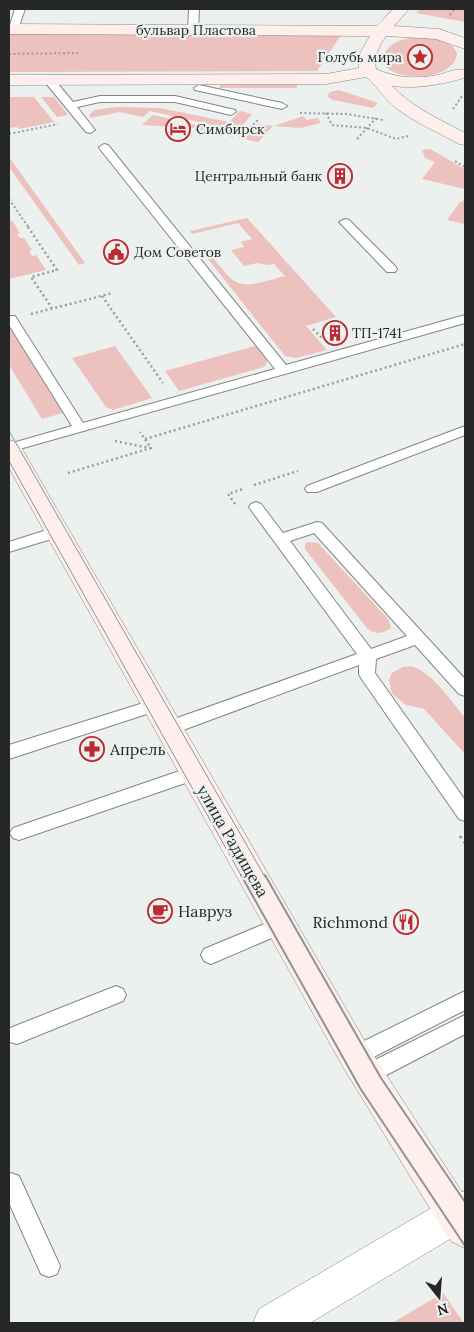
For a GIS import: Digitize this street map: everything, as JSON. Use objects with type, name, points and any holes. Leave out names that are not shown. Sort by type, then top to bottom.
[{"type":"street","points":[[402,9],[367,54],[366,64],[382,87],[397,102],[465,140]]},
{"type":"street","name":"бульвар Пластова","points":[[11,29],[384,31],[439,34],[465,44]]},
{"type":"street","points":[[9,80],[201,84],[326,79],[373,74],[414,82],[438,80],[462,69]]},
{"type":"street","points":[[436,124],[434,109],[443,104],[462,69]]},
{"type":"street","name":"улица Радищева","points":[[9,448],[360,1065],[462,1218]]},
{"type":"street","points":[[273,1323],[462,1218]]},
{"type":"lane","points":[[11,29],[20,9]]},
{"type":"lane","points":[[193,30],[194,9]]},
{"type":"lane","points":[[49,80],[90,130]]},
{"type":"lane","points":[[185,102],[201,84],[282,106]]},
{"type":"lane","points":[[70,106],[100,99],[175,99],[230,112]]},
{"type":"lane","points":[[104,148],[283,370]]},
{"type":"lane","points":[[345,222],[391,269]]},
{"type":"lane","points":[[435,314],[445,324]]},
{"type":"lane","points":[[11,319],[80,428]]},
{"type":"lane","points":[[9,448],[465,319]]},
{"type":"lane","points":[[312,489],[465,430]]},
{"type":"lane","points":[[256,507],[368,656],[367,674],[465,814]]},
{"type":"lane","points":[[280,539],[316,527],[465,690]]},
{"type":"lane","points":[[9,546],[56,532]]},
{"type":"lane","points":[[9,752],[162,716],[368,656],[418,638]]},
{"type":"lane","points":[[18,833],[194,773]]},
{"type":"lane","points":[[211,955],[281,925]]},
{"type":"lane","points":[[17,1036],[116,995]]},
{"type":"lane","points":[[360,1065],[465,1000]]},
{"type":"lane","points":[[360,1065],[465,1024]]},
{"type":"lane","points":[[11,1184],[49,1266]]},
{"type":"path","points":[[443,104],[465,90]]},
{"type":"path","points":[[297,113],[326,113],[376,118],[386,121]]},
{"type":"path","points":[[326,113],[332,124],[368,128],[396,139],[409,136]]},
{"type":"path","points":[[357,139],[376,118]]},
{"type":"path","points":[[240,137],[256,120],[264,122]]},
{"type":"path","points":[[9,134],[57,124]]},
{"type":"path","points":[[407,131],[414,135]]},
{"type":"path","points":[[9,199],[57,270],[31,277],[52,308]]},
{"type":"path","points":[[11,319],[113,293]]},
{"type":"path","points":[[102,296],[160,378]]},
{"type":"path","points":[[145,439],[465,344]]},
{"type":"path","points":[[68,473],[151,448],[128,414]]},
{"type":"path","points":[[460,835],[465,843]]},
{"type":"shaded area","points":[[420,9],[465,9],[465,22],[416,13]]},
{"type":"shaded area","points":[[9,34],[341,35],[317,71],[9,72]]},
{"type":"shaded area","points":[[421,37],[442,40],[451,45],[457,53],[452,64],[442,72],[427,76],[412,76],[387,68],[383,61],[389,47],[401,40]]},
{"type":"shaded area","points":[[220,85],[297,85],[297,88],[220,88]]},
{"type":"shaded area","points":[[339,90],[378,103],[373,108],[333,100],[327,96],[330,92]]},
{"type":"shaded area","points":[[9,97],[34,97],[54,122],[19,129],[17,127],[9,128]]},
{"type":"shaded area","points":[[41,97],[54,97],[68,115],[57,117]]},
{"type":"shaded area","points":[[117,107],[160,108],[229,122],[240,111],[252,114],[238,131],[150,111],[143,117],[120,112],[91,118],[89,115],[94,110]]},
{"type":"shaded area","points":[[153,115],[236,134],[233,137],[181,125],[171,127],[142,125]]},
{"type":"shaded area","points":[[303,116],[307,120],[318,118],[321,123],[301,128],[274,126]]},
{"type":"shaded area","points":[[257,124],[273,126],[258,142],[244,139]]},
{"type":"shaded area","points":[[430,149],[465,169],[465,189],[422,179],[435,162],[425,158],[422,150]]},
{"type":"shaded area","points":[[9,157],[85,263],[79,265],[9,167]]},
{"type":"shaded area","points":[[465,198],[464,224],[447,220],[460,202]]},
{"type":"shaded area","points":[[247,218],[336,317],[306,326],[327,350],[296,358],[285,356],[201,250],[206,249],[225,272],[239,283],[256,283],[285,276],[274,264],[257,263],[244,266],[231,250],[244,247],[241,242],[252,239],[238,223],[192,234],[190,231]]},
{"type":"shaded area","points":[[12,220],[20,233],[17,234],[20,238],[24,238],[32,250],[29,251],[32,256],[36,255],[46,270],[9,279],[9,221]]},
{"type":"shaded area","points":[[9,327],[63,413],[42,419],[9,365]]},
{"type":"shaded area","points":[[115,346],[152,398],[113,410],[106,407],[72,358]]},
{"type":"shaded area","points":[[255,346],[267,360],[264,367],[179,391],[165,371]]},
{"type":"shaded area","points":[[308,542],[318,543],[389,620],[391,628],[379,633],[367,628],[305,549],[305,544]]},
{"type":"shaded area","points":[[411,666],[419,669],[433,680],[465,718],[465,754],[424,709],[406,705],[392,694],[389,680],[392,673],[403,667]]},
{"type":"shaded area","points":[[443,1293],[464,1323],[392,1323]]},
{"type":"tram line","points":[[9,431],[265,877]]},
{"type":"tram line","points":[[9,461],[242,877]]},
{"type":"tram line","points":[[241,875],[360,1088],[465,1246]]},
{"type":"tram line","points":[[265,875],[381,1078],[465,1202]]},
{"type":"place","name":"Голубь мира","points":[[420,57]]},
{"type":"place","name":"Симбирск","points":[[178,129]]},
{"type":"place","name":"Центральный банк","points":[[340,176]]},
{"type":"place","name":"Дом Советов","points":[[116,252]]},
{"type":"place","name":"ТП-1741","points":[[335,333]]},
{"type":"place","name":"Апрель","points":[[92,749]]},
{"type":"place","name":"Навруз","points":[[160,911]]},
{"type":"place","name":"Richmond","points":[[406,922]]}]
